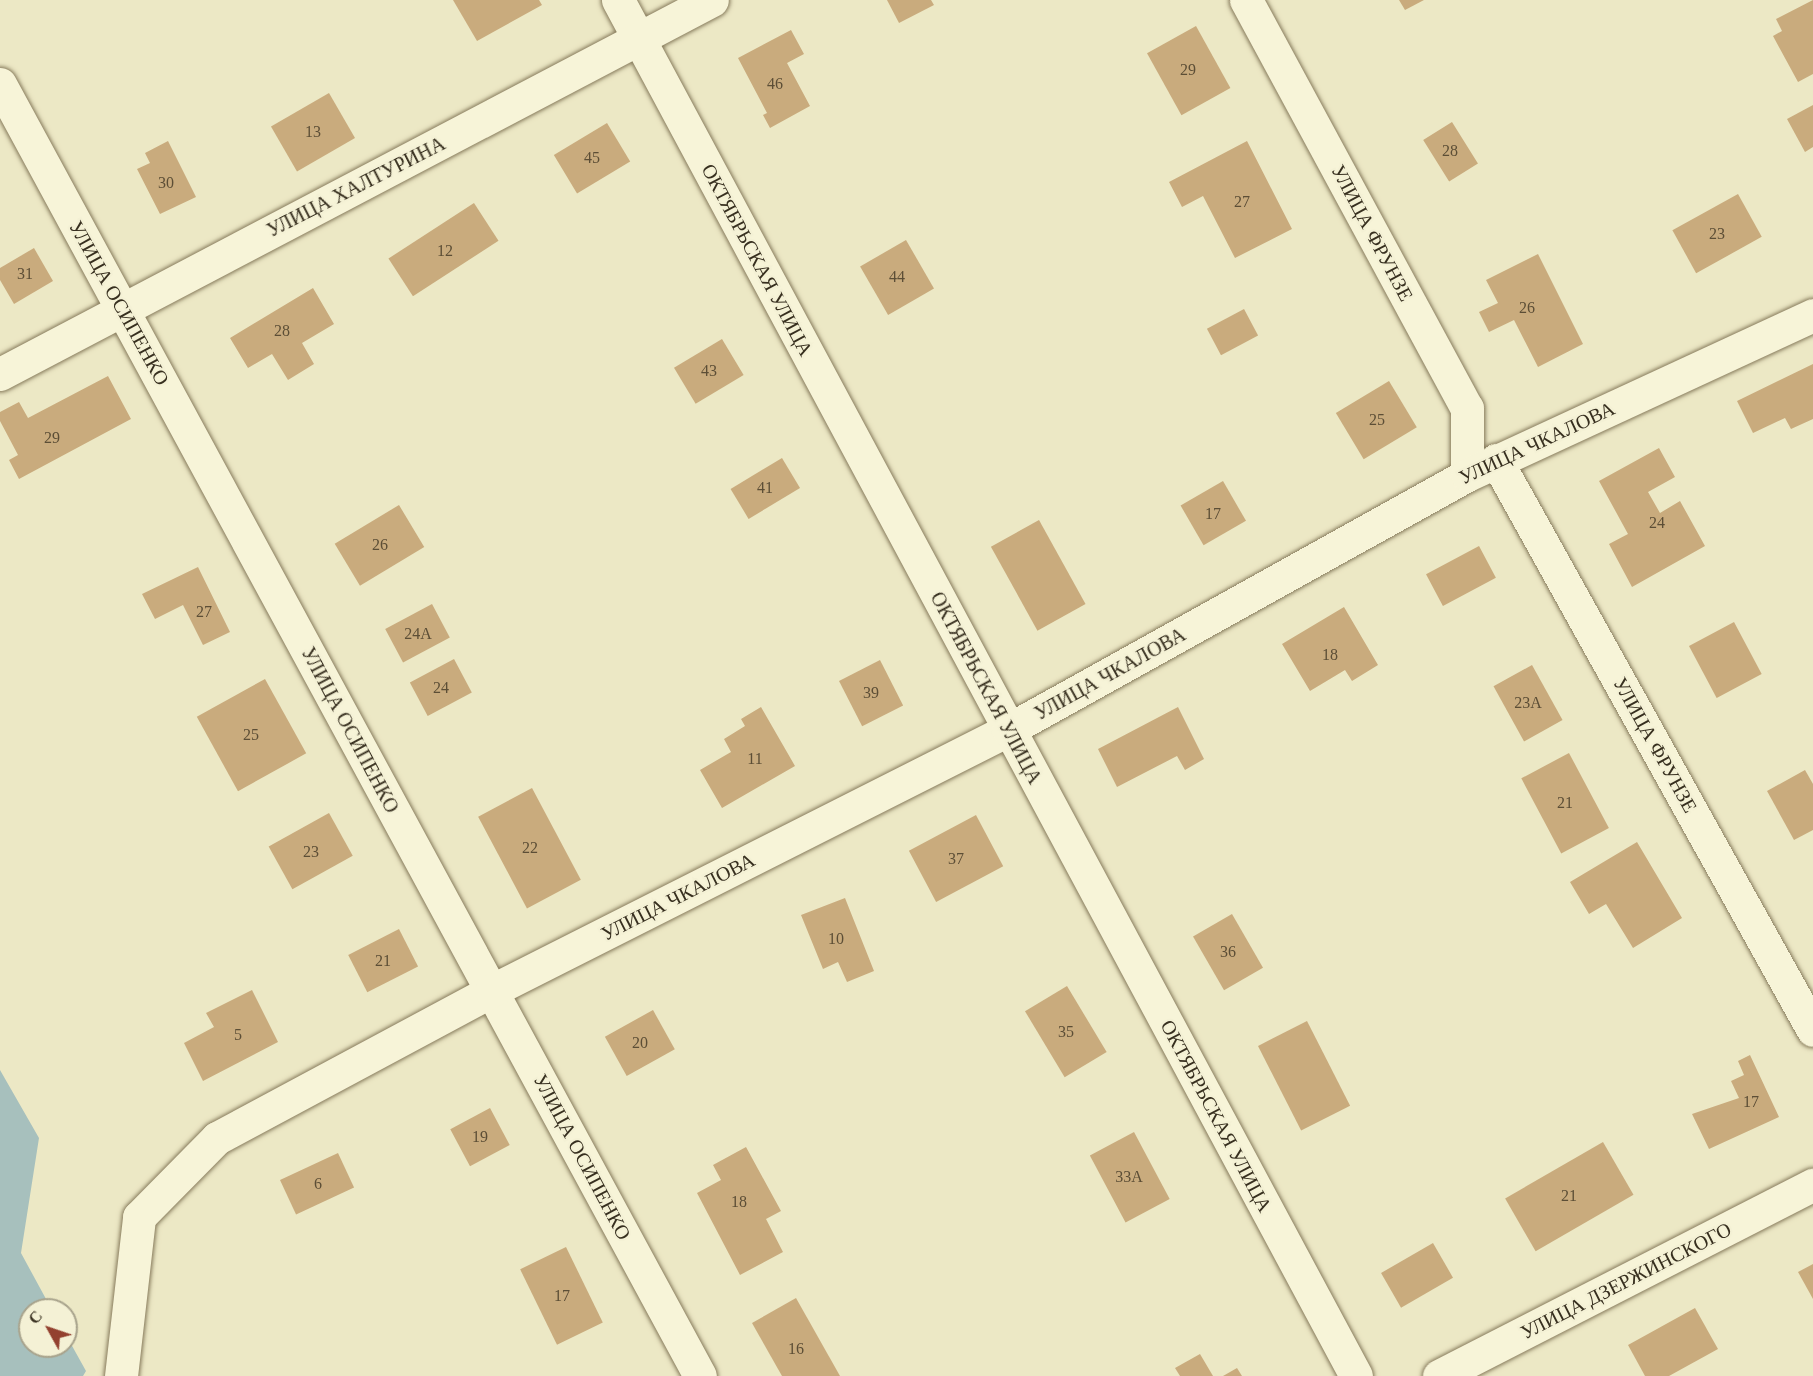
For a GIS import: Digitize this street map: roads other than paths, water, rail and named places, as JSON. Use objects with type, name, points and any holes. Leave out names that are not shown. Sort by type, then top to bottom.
[{"type":"street","name":"ОКТЯБРЬСКАЯ УЛИЦА","points":[[618,0],[1356,1376]]},
{"type":"street","name":"УЛИЦА ХАЛТУРИНА","points":[[0,374],[122,308],[639,41],[712,0]]},
{"type":"street","name":"УЛИЦА ФРУНЗЕ","points":[[1246,0],[1467,408],[1467,475]]},
{"type":"street","name":"УЛИЦА ОСИПЕНКО","points":[[0,84],[700,1376]]},
{"type":"street","name":"УЛИЦА ЧКАЛОВА","points":[[122,1376],[139,1216],[217,1138],[492,991],[1008,730],[1496,460],[1813,315]]},
{"type":"street","name":"УЛИЦА ФРУНЗЕ","points":[[1496,460],[1813,1030]]},
{"type":"street","name":"УЛИЦА ДЗЕРЖИНСКОГО","points":[[1439,1376],[1813,1185]]},
{"type":"water","points":[[0,1070],[39,1138],[21,1253],[45,1298],[18,1298],[18,1358],[78,1357],[86,1371],[83,1376],[0,1376]]}]
